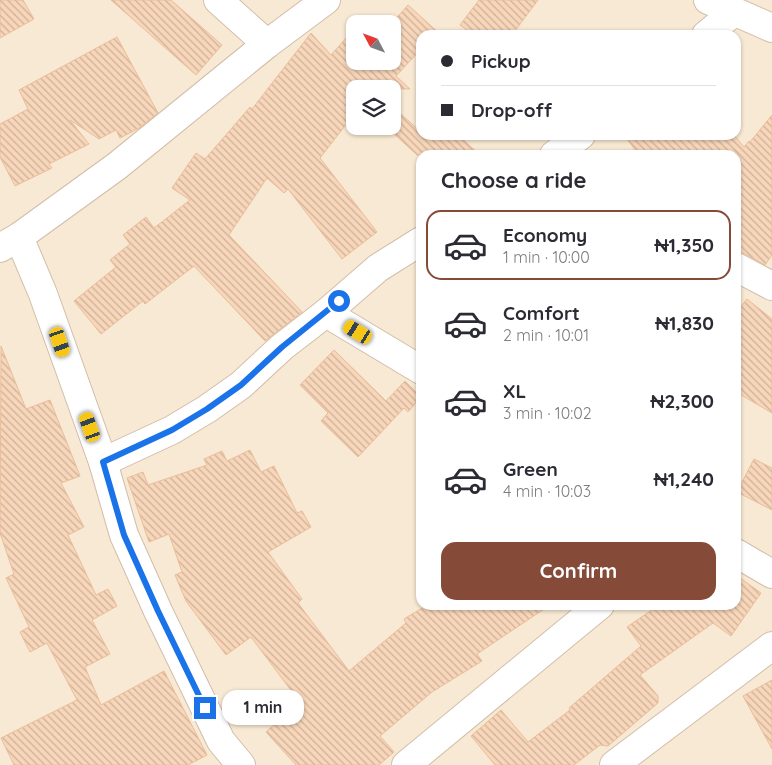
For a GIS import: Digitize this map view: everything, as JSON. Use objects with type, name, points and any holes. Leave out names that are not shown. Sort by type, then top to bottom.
[{"type":"street","points":[[218,0],[267,44]]},
{"type":"street","points":[[240,765],[221,741],[158,611],[124,535],[103,462],[43,294],[10,242],[117,166],[267,44],[326,0]]},
{"type":"street","points":[[708,0],[772,28]]},
{"type":"street","points":[[712,30],[734,12]]},
{"type":"street","points":[[562,150],[574,140]]},
{"type":"street","points":[[103,462],[172,430],[207,409],[241,385],[282,347],[326,313],[378,268],[416,244]]},
{"type":"street","points":[[741,270],[772,286]]},
{"type":"street","points":[[326,313],[416,367]]},
{"type":"street","points":[[741,557],[772,574]]},
{"type":"street","points":[[406,765],[594,610]]},
{"type":"street","points":[[614,765],[772,646]]},
{"type":"shaded area","points":[[0,0],[772,0],[772,765],[0,765]]},
{"type":"building","points":[[0,0],[23,0],[34,19],[0,38]]},
{"type":"building","points":[[111,0],[171,0],[222,45],[196,75]]},
{"type":"building","points":[[479,0],[538,0],[516,30],[467,30],[460,25]]},
{"type":"building","points":[[408,5],[436,30],[416,30],[416,54],[396,76],[400,80],[346,80],[346,125],[320,158],[377,232],[342,259],[288,189],[284,193],[267,178],[229,235],[302,312],[265,341],[194,266],[145,304],[143,301],[101,334],[74,301],[116,267],[110,260],[130,244],[123,235],[146,217],[154,228],[190,200],[172,188],[196,153],[205,159],[250,107],[252,109],[311,33],[331,55],[346,38],[346,70],[401,70],[401,15],[399,15]]},
{"type":"building","points":[[117,37],[158,113],[139,128],[120,138],[116,130],[99,139],[70,120],[89,144],[49,164],[52,168],[15,186],[0,157],[0,124],[28,109],[19,90]]},
{"type":"building","points":[[401,81],[410,89],[401,89]]},
{"type":"building","points":[[401,114],[416,128],[416,140],[464,140],[474,150],[416,150],[416,154],[395,135],[401,135]]},
{"type":"building","points":[[772,115],[772,255],[765,265],[741,253],[741,150],[635,150],[628,140],[738,140],[744,147]]},
{"type":"building","points":[[747,299],[772,319],[772,413],[741,395],[741,307]]},
{"type":"building","points":[[1,346],[26,409],[50,400],[80,476],[61,483],[84,527],[68,535],[96,595],[108,589],[117,606],[92,620],[110,654],[85,667],[101,705],[164,671],[207,755],[188,765],[14,765],[1,738],[77,700],[47,643],[30,652],[20,632],[29,627],[6,578],[14,574],[0,533]]},
{"type":"building","points":[[334,350],[386,401],[405,381],[416,392],[416,403],[408,412],[404,408],[358,457],[321,421],[328,413],[300,385]]},
{"type":"building","points":[[250,450],[261,472],[274,466],[297,513],[302,511],[311,527],[268,552],[302,599],[298,603],[349,671],[406,623],[404,619],[419,610],[543,610],[477,654],[482,661],[432,692],[380,736],[394,752],[379,765],[296,765],[266,732],[299,701],[251,637],[226,655],[186,601],[175,575],[182,572],[169,534],[149,542],[127,478],[143,472],[148,485],[207,465],[204,459],[222,451],[227,461]]},
{"type":"building","points":[[754,459],[772,468],[772,510],[741,494],[741,484]]},
{"type":"building","points":[[741,579],[761,593],[731,636],[713,623],[640,675],[658,696],[658,703],[608,746],[600,745],[574,765],[495,765],[471,736],[501,710],[528,742],[570,710],[569,708],[641,646],[627,627],[652,610],[741,610]]},
{"type":"building","points":[[772,680],[772,749],[743,696]]},
{"type":"route","points":[[205,708],[124,535],[103,462],[172,430],[207,409],[241,385],[282,347],[339,301]]}]
